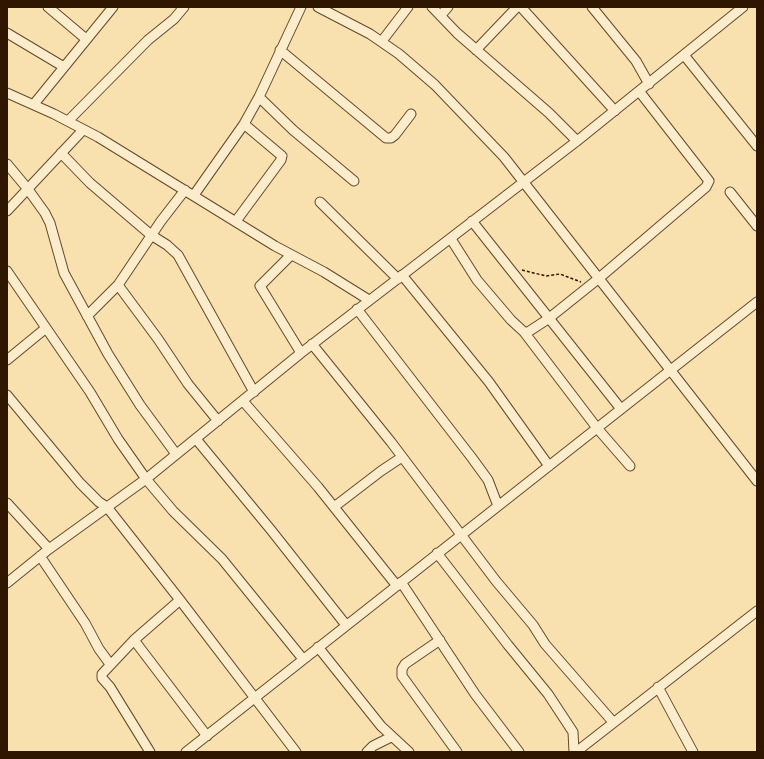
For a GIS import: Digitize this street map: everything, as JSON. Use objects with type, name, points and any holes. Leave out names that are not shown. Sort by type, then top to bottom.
[{"type":"street","points":[[48,7],[86,39]]},
{"type":"street","points":[[34,104],[113,7]]},
{"type":"street","points":[[68,121],[148,40],[174,19],[184,7]]},
{"type":"street","points":[[194,195],[244,124],[259,97],[301,7]]},
{"type":"street","points":[[318,7],[382,41],[435,85],[504,157],[757,481]]},
{"type":"street","points":[[382,41],[408,7]]},
{"type":"street","points":[[432,7],[476,50],[549,113],[577,141]]},
{"type":"street","points":[[441,15],[448,7]]},
{"type":"street","points":[[476,50],[517,7]]},
{"type":"street","points":[[521,7],[614,111]]},
{"type":"street","points":[[592,7],[636,61],[649,84]]},
{"type":"street","points":[[7,583],[49,549],[146,479],[244,401],[312,344],[577,141],[684,56],[742,7]]},
{"type":"street","points":[[7,33],[64,67]]},
{"type":"street","points":[[280,50],[386,138],[391,138],[395,135],[411,114]]},
{"type":"street","points":[[684,56],[757,146]]},
{"type":"street","points":[[524,332],[528,332],[548,319],[590,286],[706,186],[709,181],[639,92]]},
{"type":"street","points":[[7,93],[34,104],[68,121],[369,300]]},
{"type":"street","points":[[259,97],[293,130],[354,181]]},
{"type":"street","points":[[236,221],[281,160],[282,156],[244,124]]},
{"type":"street","points":[[7,211],[83,130]]},
{"type":"street","points":[[61,153],[90,183],[151,235],[167,245],[178,255],[254,392]]},
{"type":"street","points":[[7,164],[27,188],[50,223],[64,273],[132,394],[176,454]]},
{"type":"street","points":[[87,316],[118,285],[151,235],[185,190]]},
{"type":"street","points":[[730,192],[757,226]]},
{"type":"street","points":[[320,202],[400,277],[489,382],[549,466]]},
{"type":"street","points":[[472,220],[548,319],[621,409]]},
{"type":"street","points":[[451,239],[478,280],[511,320],[524,332],[598,428],[630,466]]},
{"type":"street","points":[[291,255],[260,286],[301,353]]},
{"type":"street","points":[[7,271],[146,479],[173,511],[222,559],[303,659]]},
{"type":"street","points":[[118,285],[192,388],[218,421]]},
{"type":"street","points":[[186,752],[757,302]]},
{"type":"street","points":[[357,309],[488,480],[498,506]]},
{"type":"street","points":[[7,360],[46,328]]},
{"type":"street","points":[[312,344],[402,457],[496,581],[533,625],[545,644],[613,722]]},
{"type":"street","points":[[7,395],[80,483],[106,507],[180,600],[296,752]]},
{"type":"street","points":[[244,401],[399,584],[440,640],[475,694],[519,752]]},
{"type":"street","points":[[196,439],[271,530],[346,625]]},
{"type":"street","points":[[334,507],[402,457]]},
{"type":"street","points":[[7,502],[49,549]]},
{"type":"street","points":[[437,553],[552,699],[573,732],[575,752]]},
{"type":"street","points":[[40,556],[85,623],[99,649],[110,664]]},
{"type":"street","points":[[150,752],[110,687],[102,678],[103,670],[134,640],[180,600]]},
{"type":"street","points":[[575,752],[757,611]]},
{"type":"street","points":[[134,640],[207,736]]},
{"type":"street","points":[[440,640],[405,664],[402,669],[402,676],[457,752]]},
{"type":"street","points":[[318,647],[391,737],[409,752]]},
{"type":"street","points":[[658,687],[693,752]]},
{"type":"street","points":[[367,752],[373,746],[391,737]]},
{"type":"path","points":[[521,269],[546,276],[560,274],[590,286]]}]
